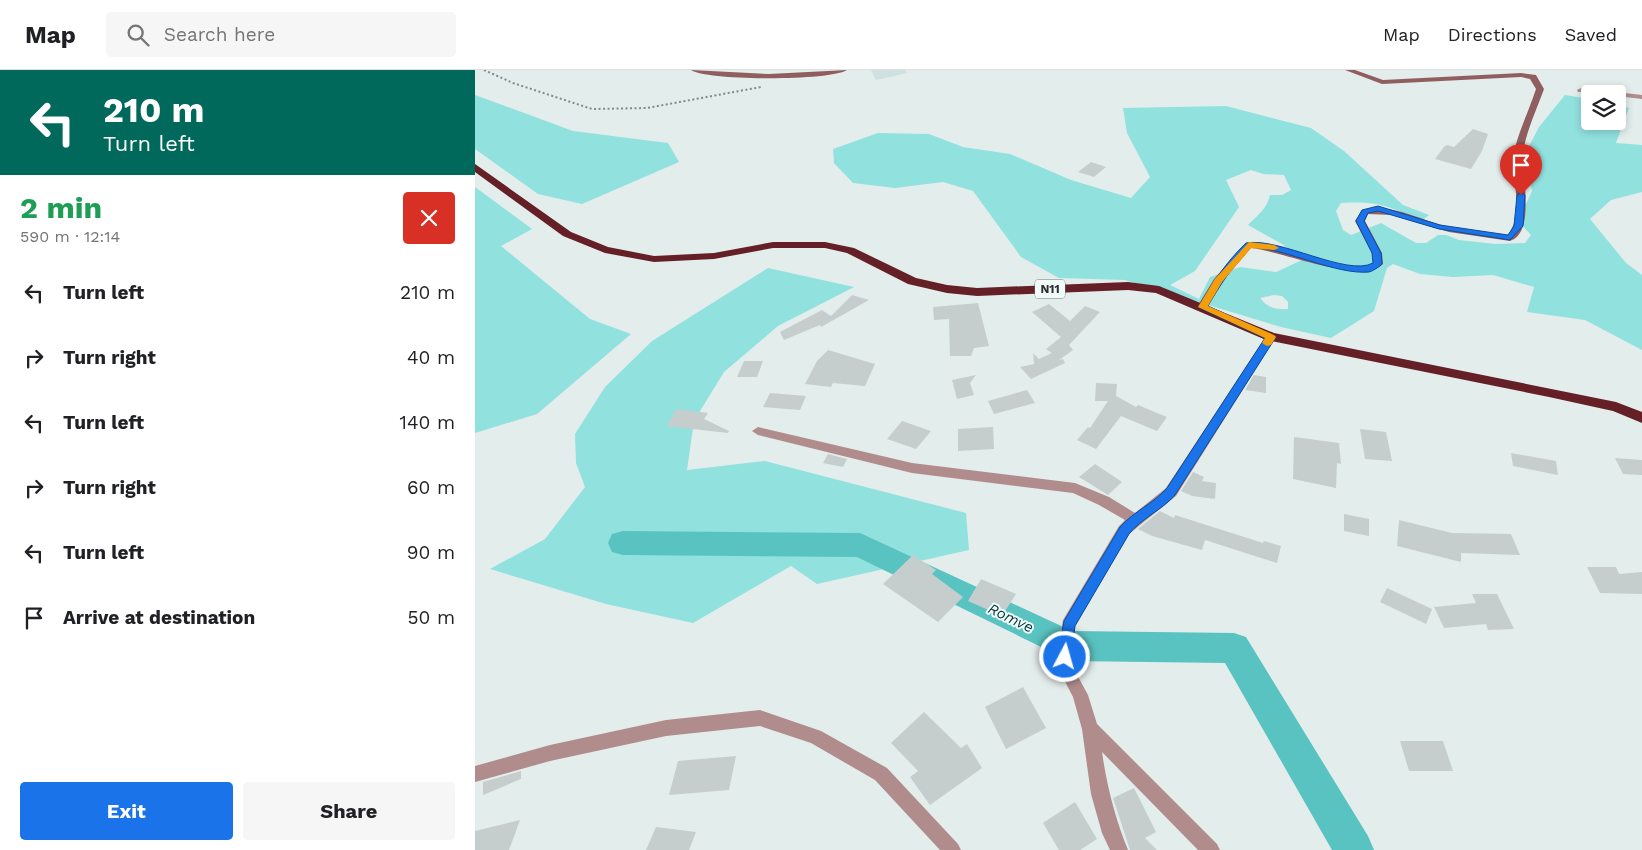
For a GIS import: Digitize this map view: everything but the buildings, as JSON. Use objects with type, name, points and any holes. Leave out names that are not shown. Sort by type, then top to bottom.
[{"type":"highway","name":"N11","points":[[475,167],[567,234],[605,250],[654,259],[714,256],[773,245],[825,245],[851,250],[912,281],[947,289],[977,292],[1128,286],[1159,290],[1271,337],[1549,392],[1616,407],[1642,418]]},
{"type":"street","points":[[694,70],[775,77],[819,75],[844,70]]},
{"type":"street","points":[[1202,307],[1218,281],[1249,245],[1266,246],[1341,266],[1368,269],[1377,264],[1377,253],[1360,221],[1365,212],[1378,208],[1439,227],[1477,234],[1510,238],[1519,226],[1521,195],[1519,149],[1540,89],[1533,77],[1521,75],[1383,82],[1348,70]]},
{"type":"street","points":[[1626,95],[1642,97]]},
{"type":"street","points":[[1119,850],[1111,833],[1100,794],[1090,729],[1080,695],[1068,672],[1065,657],[1068,626],[1124,530],[1134,519],[1164,500],[1171,492],[1271,337]]},
{"type":"street","points":[[758,431],[912,468],[1075,488],[1104,501],[1134,519]]},
{"type":"street","points":[[475,774],[550,753],[666,728],[760,718],[815,737],[881,774],[952,850]]},
{"type":"street","points":[[1090,729],[1211,850]]},
{"type":"path","points":[[484,70],[513,83],[592,108],[618,110],[647,108],[764,86]]},
{"type":"shaded area","points":[[871,70],[905,70],[907,73],[876,80]]},
{"type":"shaded area","points":[[475,95],[573,131],[668,143],[679,162],[582,204],[538,194],[475,149]]},
{"type":"shaded area","points":[[1565,95],[1581,98],[1581,130],[1621,130],[1616,143],[1642,145],[1642,192],[1611,200],[1590,219],[1626,263],[1642,275],[1642,350],[1585,320],[1527,312],[1534,287],[1493,275],[1453,277],[1420,274],[1393,264],[1387,268],[1374,311],[1331,338],[1281,327],[1125,280],[1059,278],[1021,257],[973,191],[943,182],[895,188],[853,183],[834,163],[833,149],[878,133],[929,134],[963,147],[1010,154],[1071,180],[1131,198],[1150,177],[1127,133],[1123,108],[1226,106],[1311,128],[1344,151],[1403,205],[1429,215],[1420,222],[1382,205],[1341,203],[1336,211],[1343,230],[1351,235],[1381,223],[1416,243],[1426,243],[1438,235],[1446,235],[1459,240],[1495,244],[1525,243],[1531,235],[1518,221],[1532,191],[1525,154],[1539,127]],"holes":[[[1251,170],[1263,174],[1284,175],[1291,190],[1282,195],[1270,195],[1265,207],[1248,225],[1282,244],[1302,260],[1276,272],[1240,267],[1210,277],[1199,299],[1170,285],[1195,271],[1239,207],[1226,180]],[[1274,295],[1282,296],[1288,302],[1288,309],[1273,308],[1260,298]]]},
{"type":"shaded area","points":[[475,187],[532,229],[501,246],[590,319],[631,334],[537,414],[475,433]]},
{"type":"shaded area","points":[[768,268],[854,287],[778,326],[724,372],[694,421],[687,470],[765,461],[966,513],[969,550],[817,584],[791,566],[693,623],[606,604],[490,569],[545,539],[585,487],[576,463],[575,434],[605,387],[652,341]]},
{"type":"waterway","name":"Romve","points":[[623,543],[860,545],[1070,646],[1234,648],[1354,850]]},
{"type":"slow traffic","points":[[1267,343],[1271,337],[1202,307],[1218,281],[1237,256],[1249,245],[1274,248]]},
{"type":"route","points":[[1065,657],[1068,626],[1124,530],[1134,519],[1164,500],[1171,492],[1271,337],[1202,307],[1218,281],[1237,256],[1249,245],[1266,246],[1341,266],[1368,269],[1377,264],[1377,253],[1360,221],[1365,212],[1378,208],[1439,227],[1510,238],[1519,226],[1521,195]]}]
